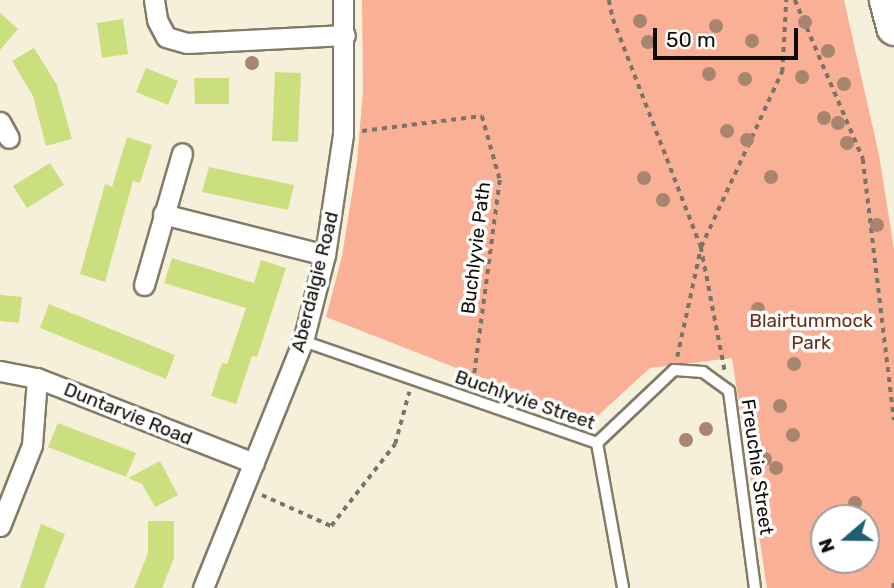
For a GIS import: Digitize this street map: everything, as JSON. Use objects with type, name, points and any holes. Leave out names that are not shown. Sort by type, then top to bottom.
[{"type":"highway","points":[[887,0],[894,27]]},
{"type":"street","points":[[154,0],[157,20],[166,37],[187,43],[345,35]]},
{"type":"street","name":"Aberdalgie Road","points":[[203,588],[303,341],[325,255],[343,134],[344,0]]},
{"type":"street","points":[[144,285],[182,153]]},
{"type":"street","points":[[163,214],[325,255]]},
{"type":"street","name":"Duntarvie Road","points":[[0,371],[37,378],[254,463]]},
{"type":"street","points":[[0,526],[32,446],[37,378]]},
{"type":"lane","name":"Buchlyvie Street","points":[[303,341],[597,443],[623,588]]},
{"type":"lane","name":"Freuchie Street","points":[[674,370],[703,372],[729,391],[755,588]]},
{"type":"lane","points":[[597,443],[674,370]]},
{"type":"path","points":[[609,0],[613,19],[701,247],[729,391]]},
{"type":"path","points":[[674,370],[701,247],[782,72],[786,0]]},
{"type":"path","points":[[795,0],[863,159],[894,420]]},
{"type":"path","name":"Buchlyvie Path","points":[[343,134],[481,116],[500,180],[471,400]]},
{"type":"path","points":[[245,487],[331,526],[395,444],[413,380]]},
{"type":"path","points":[[893,588],[894,581]]},
{"type":"green space","name":"Blairtummock Park","points":[[362,0],[844,0],[879,155],[894,249],[894,588],[767,588],[732,358],[650,368],[592,421],[326,317],[342,256],[357,162],[363,90]]},
{"type":"building","points":[[0,13],[18,29],[0,50]]},
{"type":"building","points":[[123,19],[128,54],[102,58],[97,23]]},
{"type":"building","points":[[34,48],[57,85],[72,139],[46,146],[33,96],[12,61]]},
{"type":"building","points":[[146,68],[178,81],[168,105],[136,92]]},
{"type":"building","points":[[275,72],[301,73],[298,142],[272,141]]},
{"type":"building","points":[[194,78],[229,78],[229,104],[195,104]]},
{"type":"building","points":[[127,137],[152,145],[140,183],[133,181],[105,282],[80,274],[105,184],[112,187]]},
{"type":"building","points":[[50,163],[64,185],[27,208],[13,186]]},
{"type":"building","points":[[209,167],[294,185],[288,210],[202,192]]},
{"type":"building","points":[[172,258],[254,283],[261,260],[286,268],[257,357],[252,356],[236,404],[211,396],[222,363],[227,364],[246,308],[164,283]]},
{"type":"building","points":[[0,295],[22,297],[19,323],[0,321]]},
{"type":"building","points":[[49,304],[175,355],[166,379],[40,328]]},
{"type":"building","points":[[58,423],[136,453],[126,477],[48,447]]},
{"type":"building","points":[[160,461],[178,495],[155,507],[142,484],[128,478]]},
{"type":"building","points":[[148,521],[174,521],[174,558],[162,588],[134,588],[148,553]]},
{"type":"building","points":[[41,524],[65,534],[44,588],[20,588]]}]
